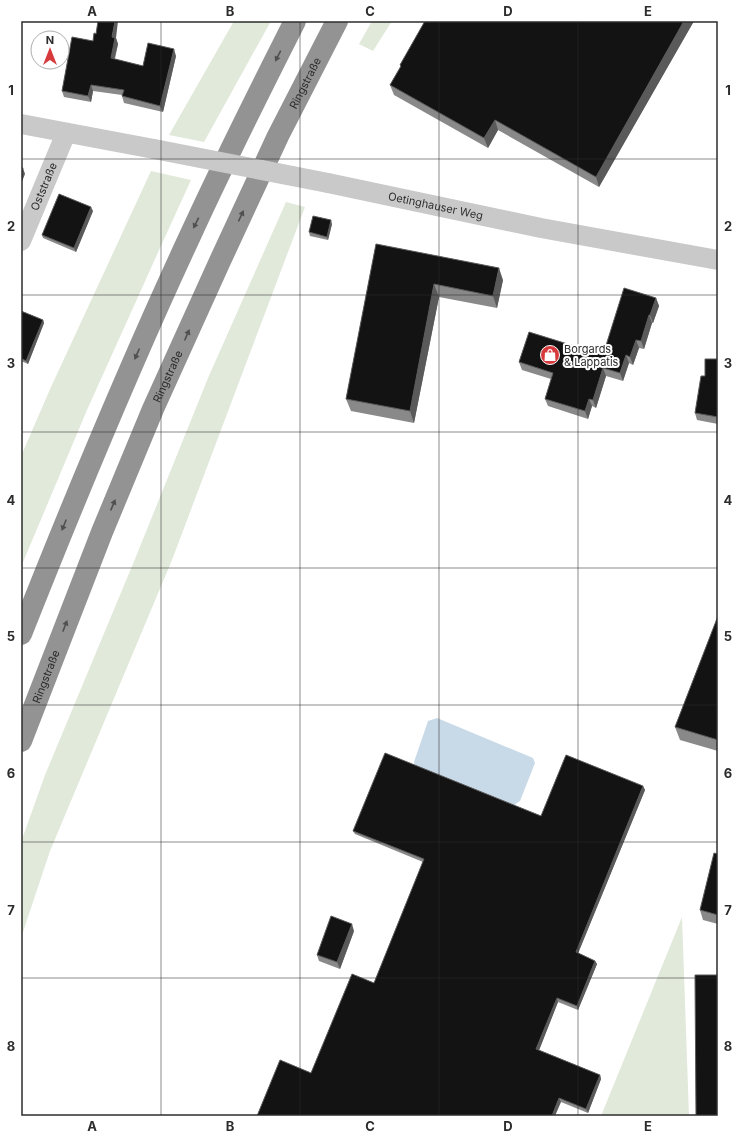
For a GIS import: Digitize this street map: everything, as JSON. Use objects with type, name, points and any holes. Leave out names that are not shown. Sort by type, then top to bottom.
[{"type":"highway","points":[[21,634],[78,492],[186,244],[245,120],[295,21]]},
{"type":"highway","name":"Ringstraße","points":[[21,741],[102,532],[153,409],[278,136],[337,21]]},
{"type":"street","points":[[21,124],[66,133]]},
{"type":"street","name":"Oetinghauser Weg","points":[[66,133],[328,183],[541,228],[718,260]]},
{"type":"street","name":"Oststraße","points":[[21,241],[66,133]]},
{"type":"green space","points":[[234,21],[271,21],[204,142],[169,135]]},
{"type":"green space","points":[[372,21],[392,21],[373,51],[359,44]]},
{"type":"green space","points":[[151,171],[191,180],[87,410],[21,567],[21,456],[51,387]]},
{"type":"green space","points":[[286,202],[305,207],[172,560],[50,851],[21,938],[21,842],[45,775],[135,559],[208,378]]},
{"type":"green space","points":[[682,917],[689,1116],[601,1116]]},
{"type":"water","points":[[437,718],[533,758],[535,763],[520,801],[514,805],[415,766],[414,762],[428,721]]},
{"type":"building","points":[[98,21],[115,21],[112,37],[115,38],[111,58],[143,66],[148,43],[174,49],[160,106],[122,96],[124,90],[91,85],[88,96],[62,91],[66,70],[70,70],[70,48],[72,37],[93,41],[94,33],[96,34]]},
{"type":"building","points":[[425,21],[684,21],[596,177],[495,120],[484,138],[390,85]]},
{"type":"building","points":[[59,194],[91,207],[74,248],[42,235]]},
{"type":"building","points":[[313,216],[331,220],[327,237],[309,232]]},
{"type":"building","points":[[376,244],[499,268],[493,296],[434,284],[410,411],[346,399]]},
{"type":"building","points":[[624,288],[656,298],[641,341],[636,340],[630,357],[626,355],[620,373],[603,368],[593,400],[589,399],[585,411],[545,399],[553,373],[519,362],[529,332],[603,355]]},
{"type":"building","points":[[21,311],[43,320],[26,361],[21,358]]},
{"type":"building","points":[[705,359],[718,359],[718,417],[695,413],[701,376],[705,376]]},
{"type":"building","points":[[718,616],[718,740],[675,727]]},
{"type":"building","points":[[385,753],[541,816],[566,755],[643,786],[576,952],[595,961],[577,1006],[557,998],[536,1049],[600,1075],[586,1109],[559,1098],[552,1116],[257,1116],[280,1060],[311,1073],[352,974],[374,983],[424,859],[353,831]]},
{"type":"building","points":[[714,853],[718,854],[718,915],[700,910]]},
{"type":"building","points":[[331,916],[352,924],[337,962],[317,955]]},
{"type":"building","points":[[695,975],[718,975],[718,1116],[696,1116]]},
{"type":"place","name":"Borgards & Lappatis","points":[[550,355]]}]
